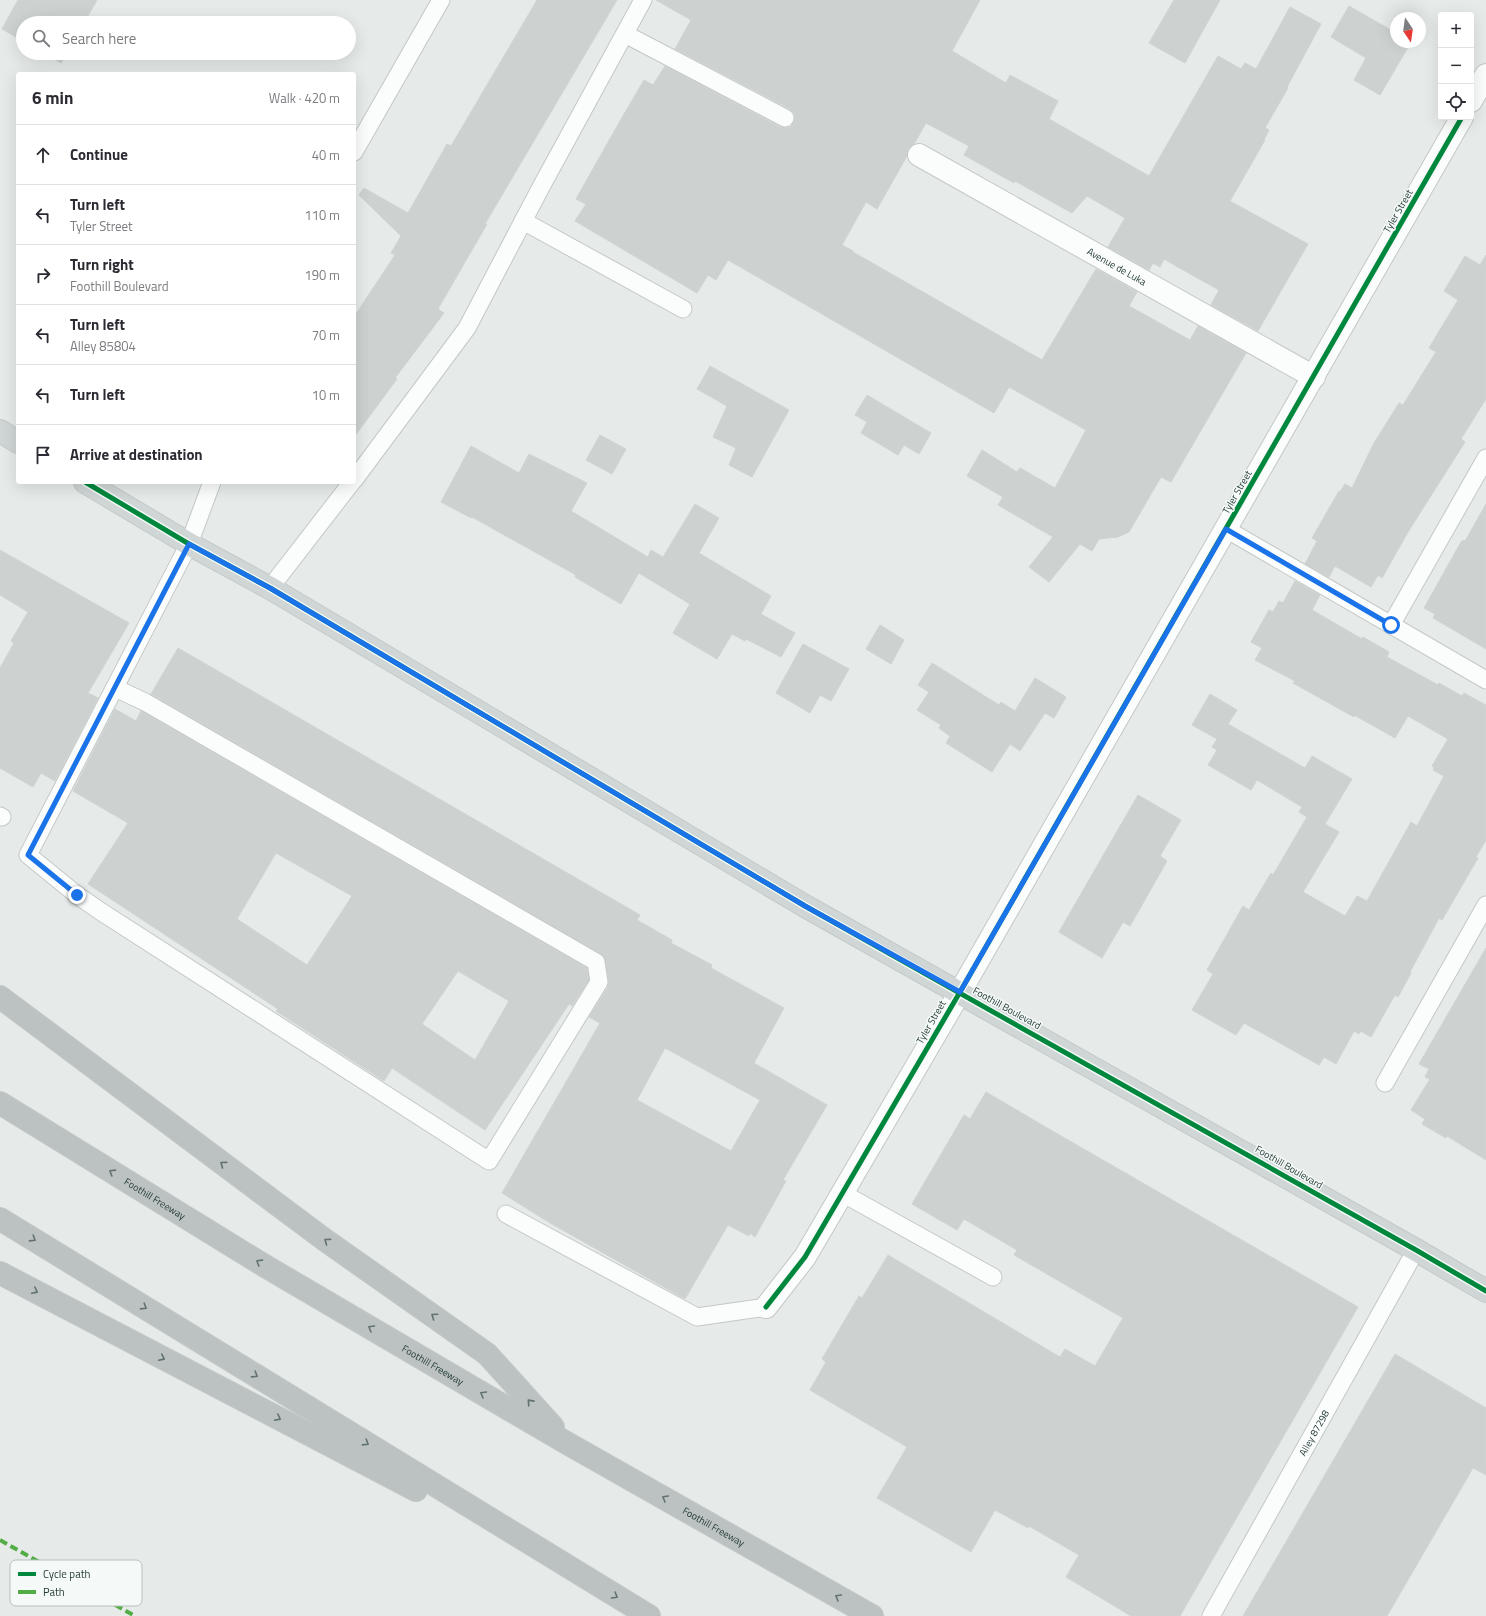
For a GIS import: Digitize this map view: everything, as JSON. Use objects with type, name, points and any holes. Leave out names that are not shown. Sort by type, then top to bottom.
[{"type":"highway","points":[[0,997],[325,1240],[487,1354],[565,1442]]},
{"type":"highway","name":"Foothill Freeway","points":[[0,1104],[265,1266],[565,1442],[872,1616]]},
{"type":"highway","points":[[0,1219],[649,1616]]},
{"type":"highway","points":[[0,1274],[582,1576]]},
{"type":"main road","points":[[0,431],[16,441]]},
{"type":"main road","name":"Foothill Boulevard","points":[[88,484],[189,544],[270,588],[805,906],[960,992],[1486,1291]]},
{"type":"street","points":[[1474,96],[1486,75]]},
{"type":"street","name":"Tyler Street","points":[[766,1307],[805,1257],[960,992],[1460,120]]},
{"type":"street","name":"Avenue de Luka","points":[[920,155],[1314,377]]},
{"type":"lane","points":[[356,149],[441,0]]},
{"type":"lane","points":[[356,477],[467,328],[523,221],[643,0]]},
{"type":"lane","points":[[625,34],[786,118]]},
{"type":"lane","points":[[523,221],[683,309]]},
{"type":"lane","points":[[1391,625],[1486,458]]},
{"type":"lane","points":[[115,688],[151,706],[596,962],[599,982],[489,1161],[100,911],[77,895],[28,855],[189,544],[211,484]]},
{"type":"lane","points":[[270,588],[351,484]]},
{"type":"lane","points":[[1226,529],[1486,680]]},
{"type":"lane","points":[[1385,1083],[1486,905]]},
{"type":"lane","points":[[842,1193],[993,1277]]},
{"type":"lane","points":[[506,1214],[697,1317],[766,1307]]},
{"type":"lane","name":"Alley 87298","points":[[1212,1616],[1416,1250]]},
{"type":"building","points":[[18,0],[97,0],[88,16],[16,16],[16,37],[2,29]]},
{"type":"building","points":[[537,0],[617,0],[485,224],[487,224],[438,309],[444,313],[395,378],[397,379],[356,434],[356,314],[395,255],[391,253],[401,236],[359,195],[364,188],[408,213],[447,144],[451,146]]},
{"type":"building","points":[[656,0],[980,0],[952,51],[1006,83],[1010,75],[1058,101],[1049,119],[1149,176],[1218,56],[1241,69],[1245,63],[1256,69],[1290,7],[1321,24],[1287,87],[1288,88],[1265,128],[1269,130],[1265,140],[1230,201],[1308,244],[1258,331],[1211,305],[1219,290],[1164,259],[1160,267],[1153,263],[1149,270],[1108,247],[1125,218],[1087,196],[1072,213],[1015,181],[1014,183],[964,155],[969,146],[926,123],[914,144],[908,149],[907,156],[877,209],[866,202],[842,245],[1042,360],[1096,269],[1137,292],[1129,306],[1190,340],[1198,326],[1246,353],[1171,482],[1161,477],[1129,532],[1118,537],[1099,539],[1092,551],[1080,544],[1049,582],[1029,567],[1053,537],[998,505],[1003,497],[967,476],[982,450],[1017,472],[1020,468],[1055,488],[1086,430],[1009,387],[994,413],[728,260],[716,280],[708,275],[697,293],[575,221],[586,204],[576,199],[620,121],[644,80],[653,85],[665,66],[780,127],[790,127],[794,122],[794,113],[790,109],[675,49],[691,20]]},
{"type":"building","points":[[1174,0],[1220,0],[1185,63],[1149,43]]},
{"type":"building","points":[[1349,6],[1390,30],[1390,48],[1407,48],[1380,95],[1354,80],[1366,58],[1331,37]]},
{"type":"building","points":[[56,60],[63,60],[61,63]]},
{"type":"building","points":[[1486,255],[1486,399],[1461,439],[1465,442],[1408,532],[1382,578],[1378,575],[1371,587],[1335,566],[1329,577],[1305,564],[1317,541],[1312,538],[1339,491],[1340,492],[1345,484],[1352,488],[1374,443],[1399,403],[1403,405],[1436,352],[1429,348],[1458,300],[1444,291],[1465,256],[1480,265]]},
{"type":"building","points":[[710,366],[789,410],[752,477],[729,465],[736,448],[713,437],[727,406],[697,389]]},
{"type":"building","points":[[867,395],[931,433],[919,454],[904,445],[898,455],[861,433],[867,422],[855,415]]},
{"type":"building","points":[[600,435],[626,449],[612,474],[586,460]]},
{"type":"building","points":[[471,446],[519,473],[529,454],[587,483],[571,511],[648,557],[651,550],[663,557],[695,504],[719,518],[699,553],[771,596],[761,614],[795,633],[781,657],[746,639],[745,641],[732,634],[717,659],[673,633],[690,604],[639,573],[645,562],[621,604],[575,577],[576,575],[472,517],[471,518],[441,502]]},
{"type":"building","points":[[1486,504],[1486,649],[1433,618],[1435,614],[1424,608],[1461,542],[1463,540],[1465,541]]},
{"type":"building","points":[[0,550],[129,623],[88,693],[98,698],[55,781],[41,773],[33,787],[0,768],[0,668],[14,643],[11,641],[28,612],[0,595]]},
{"type":"building","points":[[1295,581],[1320,595],[1312,610],[1362,639],[1363,637],[1389,652],[1387,657],[1438,685],[1439,683],[1462,696],[1464,693],[1486,705],[1486,840],[1476,857],[1478,858],[1442,920],[1439,918],[1398,997],[1395,995],[1371,1037],[1361,1031],[1359,1034],[1354,1031],[1336,1064],[1324,1057],[1319,1065],[1244,1023],[1236,1035],[1192,1010],[1213,974],[1207,970],[1243,906],[1249,910],[1271,873],[1273,875],[1307,817],[1299,812],[1302,807],[1257,780],[1251,790],[1208,765],[1217,750],[1212,747],[1217,739],[1192,725],[1210,694],[1237,710],[1228,724],[1305,768],[1312,756],[1352,779],[1325,824],[1339,832],[1303,892],[1345,916],[1357,896],[1367,901],[1411,822],[1417,826],[1444,776],[1433,770],[1434,768],[1432,766],[1448,739],[1408,716],[1395,738],[1354,715],[1354,717],[1293,683],[1295,681],[1255,660],[1262,648],[1251,642],[1269,610],[1273,612],[1279,601],[1283,603]]},
{"type":"building","points":[[880,625],[904,640],[891,664],[866,649]]},
{"type":"building","points":[[803,644],[849,669],[831,701],[820,695],[810,713],[776,693]]},
{"type":"building","points":[[178,648],[640,915],[637,920],[672,940],[671,943],[712,965],[711,968],[784,1008],[754,1063],[827,1105],[783,1180],[786,1181],[755,1237],[750,1233],[749,1236],[728,1225],[685,1299],[550,1223],[502,1193],[600,1023],[589,1017],[608,987],[609,981],[604,956],[151,694]],"holes":[[[665,1048],[760,1100],[731,1151],[637,1100]]]},
{"type":"building","points":[[932,663],[999,705],[1001,702],[1015,711],[1035,678],[1066,697],[1054,718],[1045,713],[1020,751],[1010,744],[992,772],[946,743],[950,736],[939,728],[941,725],[917,710],[929,692],[918,685]]},
{"type":"building","points":[[115,709],[136,721],[141,711],[587,968],[589,980],[572,1006],[569,1004],[485,1130],[392,1068],[384,1081],[276,1011],[278,1009],[88,884],[128,823],[73,791]],"holes":[[[276,853],[352,896],[307,965],[237,919]],[[458,971],[509,1001],[475,1060],[422,1024]]]},
{"type":"building","points":[[1138,795],[1181,820],[1160,856],[1167,861],[1130,926],[1123,922],[1102,958],[1059,932]]},
{"type":"building","points":[[1486,948],[1486,1160],[1447,1136],[1446,1138],[1422,1124],[1425,1119],[1411,1110],[1430,1079],[1425,1077],[1429,1069],[1419,1064]]},
{"type":"building","points":[[986,1092],[1358,1307],[1180,1616],[1131,1616],[1066,1577],[1079,1555],[1029,1526],[1028,1528],[995,1510],[971,1552],[877,1498],[907,1447],[810,1390],[826,1362],[822,1359],[859,1296],[862,1298],[888,1255],[1060,1357],[1065,1349],[1095,1366],[1123,1318],[1014,1255],[1017,1250],[964,1219],[957,1230],[912,1204],[964,1115],[970,1119]]},
{"type":"building","points":[[1395,1354],[1486,1408],[1486,1475],[1473,1468],[1387,1616],[1243,1616]]},
{"type":"marked path","points":[[0,1540],[36,1560]]},
{"type":"marked path","points":[[117,1606],[135,1616]]},
{"type":"cycle path","points":[[766,1307],[805,1257],[960,992],[1460,120]]},
{"type":"cycle path","points":[[88,484],[189,544],[270,588],[805,906],[1416,1250],[1486,1291]]},
{"type":"route","points":[[77,895],[28,855],[189,544],[270,588],[805,906],[960,992],[1226,529],[1391,625]]}]
